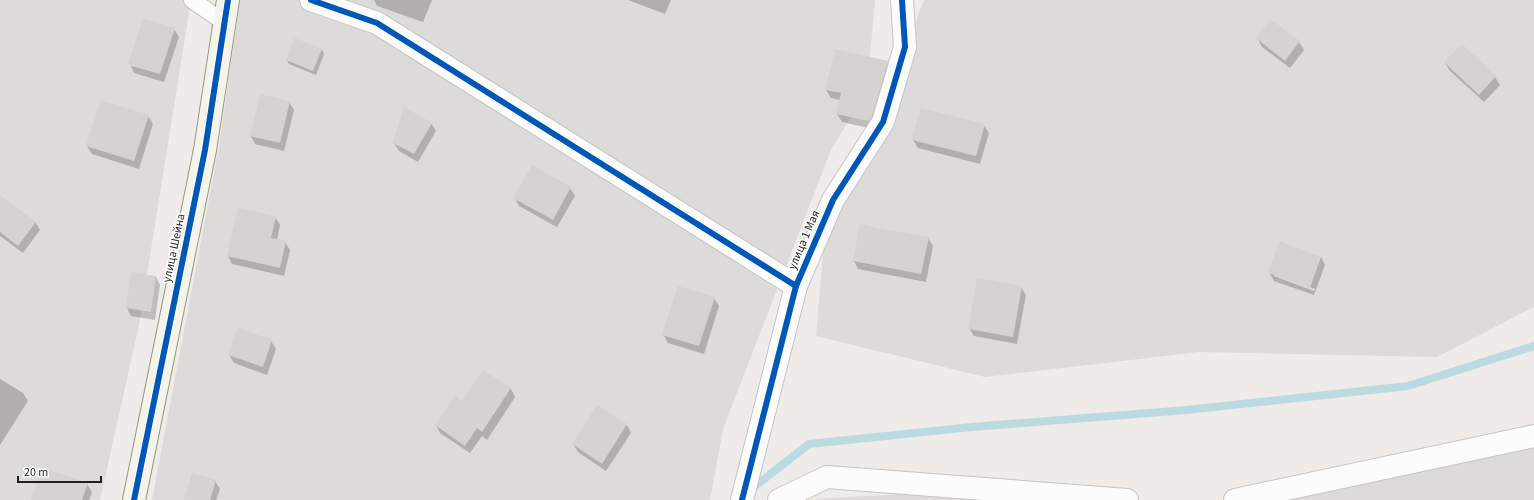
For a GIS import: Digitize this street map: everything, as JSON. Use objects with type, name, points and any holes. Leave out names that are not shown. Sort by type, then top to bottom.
[{"type":"street","name":"улица Шейна","points":[[134,500],[205,150],[228,0]]},
{"type":"street","points":[[311,0],[376,23],[796,286]]},
{"type":"street","name":"улица 1 Мая","points":[[742,500],[796,286],[833,200],[883,122],[905,47],[902,0]]},
{"type":"street","points":[[1235,500],[1534,436]]},
{"type":"street","points":[[779,500],[827,476],[1040,496],[1127,500]]},
{"type":"lane","points":[[192,0],[225,23]]},
{"type":"shaded area","points":[[0,0],[191,0],[139,325],[100,500],[0,500]]},
{"type":"shaded area","points":[[240,0],[875,0],[867,90],[831,150],[723,429],[710,500],[152,500],[219,146]]},
{"type":"shaded area","points":[[924,0],[1534,0],[1534,307],[1437,357],[1199,352],[985,377],[816,336],[824,243],[862,157]]},
{"type":"shaded area","points":[[1534,441],[1534,500],[1260,500]]},
{"type":"shaded area","points":[[957,491],[970,500],[814,500],[815,499]]},
{"type":"building","points":[[143,18],[175,28],[160,74],[128,65]]},
{"type":"building","points":[[1270,19],[1300,41],[1285,61],[1256,38]]},
{"type":"building","points":[[295,38],[322,49],[313,71],[286,60]]},
{"type":"building","points":[[1462,44],[1496,76],[1479,95],[1444,62]]},
{"type":"building","points":[[835,49],[888,61],[872,117],[869,121],[836,114],[841,93],[825,90]]},
{"type":"building","points":[[260,94],[290,101],[280,143],[250,136]]},
{"type":"building","points":[[101,100],[149,115],[134,161],[86,146]]},
{"type":"building","points":[[404,107],[432,123],[414,154],[393,143]]},
{"type":"building","points":[[920,108],[985,124],[976,156],[912,140]]},
{"type":"building","points":[[532,165],[571,187],[553,220],[513,198]]},
{"type":"building","points":[[0,195],[36,222],[18,246],[0,232]]},
{"type":"building","points":[[238,208],[276,216],[271,238],[286,241],[280,268],[227,256]]},
{"type":"building","points":[[860,224],[890,231],[929,237],[921,274],[853,261]]},
{"type":"building","points":[[1279,241],[1321,257],[1310,288],[1268,273]]},
{"type":"building","points":[[131,272],[156,276],[151,312],[126,308]]},
{"type":"building","points":[[977,278],[1022,286],[1013,337],[968,329]]},
{"type":"building","points":[[678,286],[715,297],[699,346],[662,335]]},
{"type":"building","points":[[238,328],[272,340],[263,367],[228,355]]},
{"type":"building","points":[[483,370],[511,388],[482,432],[477,428],[465,446],[435,425],[455,396],[462,401]]},
{"type":"building","points":[[597,405],[627,424],[602,464],[572,444]]},
{"type":"building","points":[[42,468],[88,483],[82,500],[31,500]]},
{"type":"building","points":[[192,473],[216,480],[210,500],[184,500]]},
{"type":"waterway","points":[[750,490],[809,444],[972,427],[1187,410],[1408,386],[1534,346]]},
{"type":"cycle path","points":[[134,500],[205,150],[228,0]]},
{"type":"cycle path","points":[[311,0],[377,23],[796,286]]},
{"type":"cycle path","points":[[742,500],[796,286],[833,200],[883,122],[905,47],[902,0]]}]
